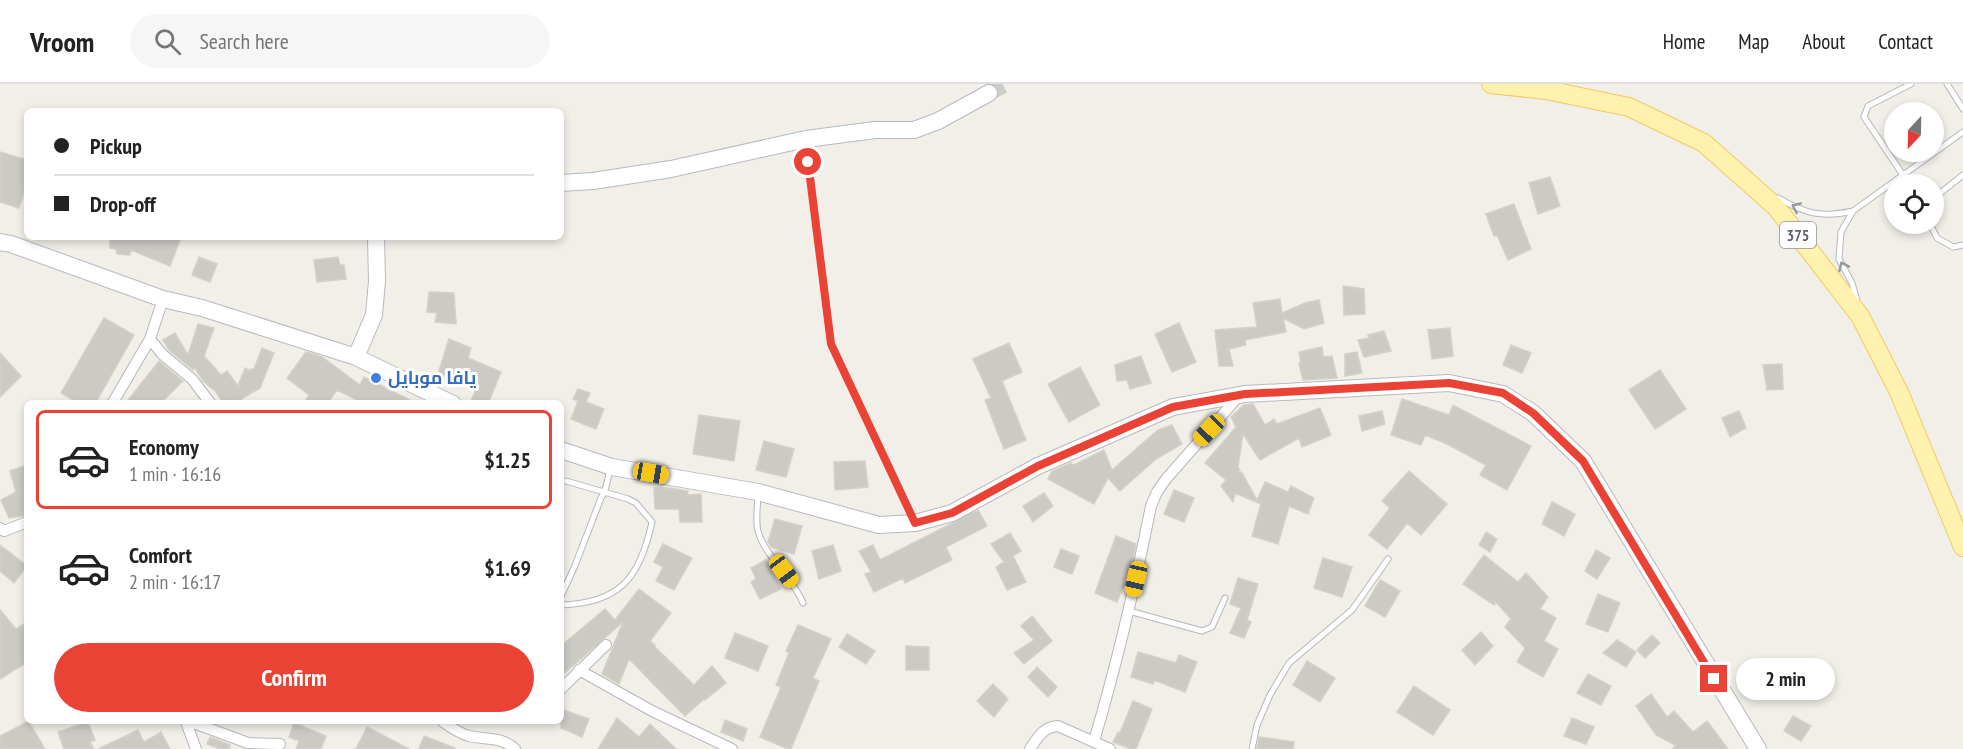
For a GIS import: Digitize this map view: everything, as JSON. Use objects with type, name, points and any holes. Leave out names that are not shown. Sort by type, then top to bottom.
[{"type":"main road","name":"375","points":[[1491,84],[1546,90],[1629,107],[1704,143],[1776,207],[1863,321],[1899,392],[1963,548]]},
{"type":"main road","points":[[564,183],[593,181],[671,169],[806,140],[874,130],[914,129],[938,121],[989,93]]},
{"type":"main road","points":[[356,357],[374,315],[377,281],[376,240]]},
{"type":"main road","points":[[0,242],[163,299],[202,308],[356,357],[423,398]]},
{"type":"main road","points":[[564,451],[612,467],[758,492],[879,525],[915,523],[952,513],[1038,466],[1173,407],[1256,394],[1449,383],[1503,393],[1533,413],[1583,461],[1758,749]]},
{"type":"street","points":[[114,400],[150,339],[163,299]]},
{"type":"street","points":[[150,339],[162,354],[192,379],[208,400]]},
{"type":"street","points":[[1094,741],[1111,686],[1151,506],[1157,492],[1238,396]]},
{"type":"street","points":[[0,528],[4,531],[24,523]]},
{"type":"street","points":[[564,686],[606,645]]},
{"type":"street","points":[[579,670],[652,711],[732,749]]},
{"type":"street","points":[[187,724],[196,749]]},
{"type":"street","points":[[196,724],[248,743],[280,744]]},
{"type":"street","points":[[446,724],[470,736],[507,742],[515,749]]},
{"type":"street","points":[[1030,749],[1043,731],[1050,726],[1065,728],[1110,749]]},
{"type":"lane","points":[[1904,173],[1864,117],[1868,106],[1911,84]]},
{"type":"lane","points":[[1947,84],[1963,109]]},
{"type":"lane","points":[[1863,321],[1852,283],[1839,259],[1841,232],[1853,211],[1963,132]]},
{"type":"lane","points":[[806,140],[831,344],[915,523]]},
{"type":"lane","points":[[1730,166],[1781,200],[1813,214],[1831,216],[1853,211]]},
{"type":"lane","points":[[1944,190],[1963,175]]},
{"type":"lane","points":[[1935,234],[1937,238],[1953,247],[1963,245]]},
{"type":"lane","points":[[564,590],[601,498],[606,492],[606,483],[612,467]]},
{"type":"lane","points":[[564,605],[593,601],[614,594],[629,579],[644,550],[652,522],[648,515],[628,499],[566,480]]},
{"type":"lane","points":[[758,492],[757,518],[760,538],[795,585],[803,603]]},
{"type":"lane","points":[[1252,749],[1257,725],[1289,663],[1352,610],[1388,559]]},
{"type":"lane","points":[[1129,611],[1203,631],[1212,627],[1225,598]]},
{"type":"building","points":[[0,152],[24,159],[24,192],[19,208],[0,202]]},
{"type":"building","points":[[1550,177],[1560,206],[1538,214],[1529,183]]},
{"type":"building","points":[[1514,204],[1531,249],[1508,260],[1497,235],[1494,236],[1486,214]]},
{"type":"building","points":[[110,240],[180,240],[170,266],[131,250],[130,255],[117,254],[116,249],[110,248]]},
{"type":"building","points":[[199,257],[217,264],[210,282],[192,275]]},
{"type":"building","points":[[338,257],[340,265],[344,265],[346,279],[317,282],[314,260]]},
{"type":"building","points":[[1343,286],[1364,289],[1365,314],[1344,315]]},
{"type":"building","points":[[429,292],[454,293],[456,324],[435,322],[437,313],[427,312]]},
{"type":"building","points":[[1280,299],[1282,313],[1305,303],[1319,300],[1324,323],[1304,329],[1283,318],[1286,332],[1245,340],[1246,345],[1229,349],[1233,366],[1219,366],[1215,330],[1257,327],[1253,303]]},
{"type":"building","points":[[104,318],[134,335],[97,400],[73,400],[61,393]]},
{"type":"building","points":[[1179,323],[1196,362],[1172,372],[1155,334]]},
{"type":"building","points":[[198,324],[214,328],[204,356],[221,375],[227,371],[238,386],[245,368],[251,371],[254,369],[262,348],[274,353],[260,388],[240,400],[221,400],[203,381],[195,368],[193,370],[169,350],[163,340],[175,333],[188,355]]},
{"type":"building","points":[[1450,328],[1453,356],[1432,359],[1428,330]]},
{"type":"building","points":[[1384,331],[1391,351],[1364,357],[1358,340]]},
{"type":"building","points":[[449,339],[471,348],[468,358],[501,372],[490,400],[472,400],[477,386],[438,374]]},
{"type":"building","points":[[1009,343],[1022,372],[1002,381],[1026,440],[1004,449],[985,400],[991,398],[973,359]]},
{"type":"building","points":[[1511,345],[1531,353],[1522,373],[1503,365]]},
{"type":"building","points":[[1322,347],[1323,357],[1332,356],[1337,378],[1303,380],[1299,352]]},
{"type":"building","points":[[306,352],[322,357],[360,385],[364,377],[410,400],[357,400],[337,390],[330,400],[306,400],[309,395],[287,378]]},
{"type":"building","points":[[1357,352],[1362,373],[1345,376],[1345,354]]},
{"type":"building","points":[[0,353],[21,376],[0,397]]},
{"type":"building","points":[[1141,356],[1151,383],[1130,389],[1127,380],[1117,381],[1115,365]]},
{"type":"building","points":[[159,361],[183,381],[164,400],[128,400]]},
{"type":"building","points":[[1782,364],[1783,389],[1767,390],[1763,365]]},
{"type":"building","points":[[1080,367],[1100,405],[1069,422],[1048,384]]},
{"type":"building","points":[[1660,370],[1686,409],[1655,429],[1629,390]]},
{"type":"building","points":[[578,389],[590,393],[586,402],[604,409],[596,429],[571,419],[578,401],[573,399]]},
{"type":"building","points":[[1402,399],[1449,415],[1453,405],[1531,446],[1507,490],[1480,475],[1486,465],[1447,444],[1425,435],[1421,445],[1391,435]]},
{"type":"building","points":[[1253,404],[1265,425],[1274,419],[1277,424],[1320,408],[1331,435],[1302,447],[1299,438],[1260,460],[1243,434],[1238,467],[1240,471],[1238,472],[1242,473],[1257,500],[1265,482],[1288,492],[1291,486],[1314,498],[1308,514],[1289,506],[1278,544],[1252,536],[1261,504],[1235,493],[1233,502],[1221,486],[1226,480],[1205,463],[1236,427],[1231,417],[1244,405]]},
{"type":"building","points":[[1382,411],[1385,424],[1362,431],[1359,416]]},
{"type":"building","points":[[1739,411],[1746,428],[1730,437],[1722,418]]},
{"type":"building","points":[[699,415],[740,421],[734,461],[693,454]]},
{"type":"building","points":[[1172,425],[1182,444],[1156,459],[1120,491],[1108,478],[1094,504],[1048,479],[1052,471],[1071,463],[1074,465],[1104,450],[1112,470],[1158,430]]},
{"type":"building","points":[[764,441],[794,449],[786,477],[756,470]]},
{"type":"building","points":[[865,461],[868,487],[835,490],[834,462]]},
{"type":"building","points":[[24,466],[24,516],[9,518],[1,500],[16,492],[10,471]]},
{"type":"building","points":[[1409,471],[1447,504],[1421,535],[1407,523],[1387,549],[1369,535],[1390,508],[1382,501]]},
{"type":"building","points":[[654,488],[688,491],[687,495],[701,494],[702,522],[680,522],[679,509],[655,509]]},
{"type":"building","points":[[1174,490],[1194,498],[1184,522],[1164,514]]},
{"type":"building","points":[[1044,493],[1053,506],[1033,522],[1023,506]]},
{"type":"building","points":[[1552,502],[1575,514],[1564,536],[1542,524]]},
{"type":"building","points":[[978,510],[987,526],[946,547],[952,560],[905,583],[903,578],[874,592],[865,574],[871,572],[859,551],[873,545],[880,560]]},
{"type":"building","points":[[775,519],[802,526],[794,554],[771,547],[768,542]]},
{"type":"building","points":[[1486,532],[1497,539],[1490,552],[1479,545]]},
{"type":"building","points":[[1010,533],[1021,551],[1013,556],[1026,582],[1007,590],[996,567],[1004,562],[991,544]]},
{"type":"building","points":[[1116,536],[1136,544],[1131,567],[1117,602],[1095,593]]},
{"type":"building","points":[[663,544],[692,558],[674,590],[656,581],[663,567],[654,562]]},
{"type":"building","points":[[0,545],[24,564],[24,570],[14,583],[0,571]]},
{"type":"building","points":[[833,545],[841,571],[819,579],[812,551]]},
{"type":"building","points":[[1061,549],[1079,556],[1072,574],[1054,567]]},
{"type":"building","points":[[1596,550],[1610,558],[1597,579],[1585,571]]},
{"type":"building","points":[[1484,555],[1518,582],[1526,573],[1548,597],[1540,609],[1556,618],[1544,641],[1558,649],[1543,677],[1517,662],[1525,648],[1505,627],[1511,619],[1496,602],[1494,605],[1463,584]]},
{"type":"building","points":[[1323,558],[1352,567],[1342,597],[1314,588]]},
{"type":"building","points":[[766,560],[781,589],[760,599],[751,582],[756,579],[751,568]]},
{"type":"building","points":[[1238,578],[1258,584],[1247,620],[1251,622],[1244,638],[1230,633],[1241,608],[1230,604]]},
{"type":"building","points":[[1380,580],[1400,591],[1385,617],[1365,606]]},
{"type":"building","points":[[639,589],[671,613],[650,641],[654,646],[694,685],[712,666],[726,683],[685,716],[629,659],[619,684],[602,674],[623,622],[564,673],[564,643],[605,609],[615,620]]},
{"type":"building","points":[[1598,594],[1620,603],[1608,632],[1586,624]]},
{"type":"building","points":[[0,610],[16,629],[24,624],[24,664],[0,679]]},
{"type":"building","points":[[1032,616],[1052,641],[1024,664],[1014,653],[1034,640],[1021,626]]},
{"type":"building","points":[[798,625],[831,639],[813,678],[819,681],[791,749],[788,749],[760,737],[781,687],[776,685],[789,653],[786,651]]},
{"type":"building","points":[[1481,632],[1493,646],[1475,665],[1462,650]]},
{"type":"building","points":[[735,633],[768,646],[758,671],[725,658]]},
{"type":"building","points":[[847,634],[875,651],[866,664],[839,647]]},
{"type":"building","points":[[1652,635],[1660,643],[1645,658],[1637,650]]},
{"type":"building","points":[[1617,640],[1636,652],[1626,667],[1603,653]]},
{"type":"building","points":[[906,646],[929,647],[929,670],[906,670]]},
{"type":"building","points":[[1138,652],[1176,663],[1179,655],[1197,662],[1185,692],[1154,680],[1153,684],[1131,677]]},
{"type":"building","points":[[1307,661],[1335,678],[1320,702],[1293,685]]},
{"type":"building","points":[[1037,667],[1057,687],[1048,697],[1028,677]]},
{"type":"building","points":[[1588,674],[1611,686],[1601,705],[1577,693]]},
{"type":"building","points":[[993,684],[1008,699],[994,717],[977,701]]},
{"type":"building","points":[[1414,686],[1450,710],[1433,735],[1397,712]]},
{"type":"building","points":[[1651,694],[1667,717],[1674,711],[1693,732],[1707,721],[1728,749],[1673,749],[1675,745],[1656,735],[1636,706]]},
{"type":"building","points":[[1133,701],[1152,709],[1136,749],[1113,742],[1118,732],[1120,733]]},
{"type":"building","points":[[564,710],[589,719],[582,737],[561,728],[561,724],[564,724]]},
{"type":"building","points":[[1793,716],[1811,726],[1801,741],[1784,731]]},
{"type":"building","points":[[617,718],[639,737],[650,724],[676,749],[598,749]]},
{"type":"building","points":[[1572,718],[1594,727],[1586,744],[1564,736]]},
{"type":"building","points":[[725,720],[747,729],[743,741],[721,732]]},
{"type":"building","points":[[24,724],[30,724],[45,749],[0,749],[0,736]]},
{"type":"building","points":[[89,724],[95,740],[90,742],[94,749],[64,749],[58,732]]},
{"type":"building","points":[[294,724],[326,736],[321,749],[296,749],[299,741],[289,737]]},
{"type":"building","points":[[367,727],[409,749],[356,749]]},
{"type":"building","points":[[138,730],[144,742],[161,732],[170,749],[98,749]]},
{"type":"building","points":[[424,736],[455,748],[455,749],[419,749]]},
{"type":"building","points":[[210,737],[230,745],[230,749],[220,749],[207,744]]},
{"type":"building","points":[[1259,737],[1294,742],[1293,749],[1257,749]]},
{"type":"tunnel","points":[[989,93],[1006,84]]},
{"type":"place","name":"يافا موبايل","points":[[376,378]]},
{"type":"route","points":[[808,162],[831,344],[915,523],[952,513],[1038,466],[1173,407],[1245,394],[1449,383],[1503,393],[1533,413],[1583,461],[1714,679]]}]
